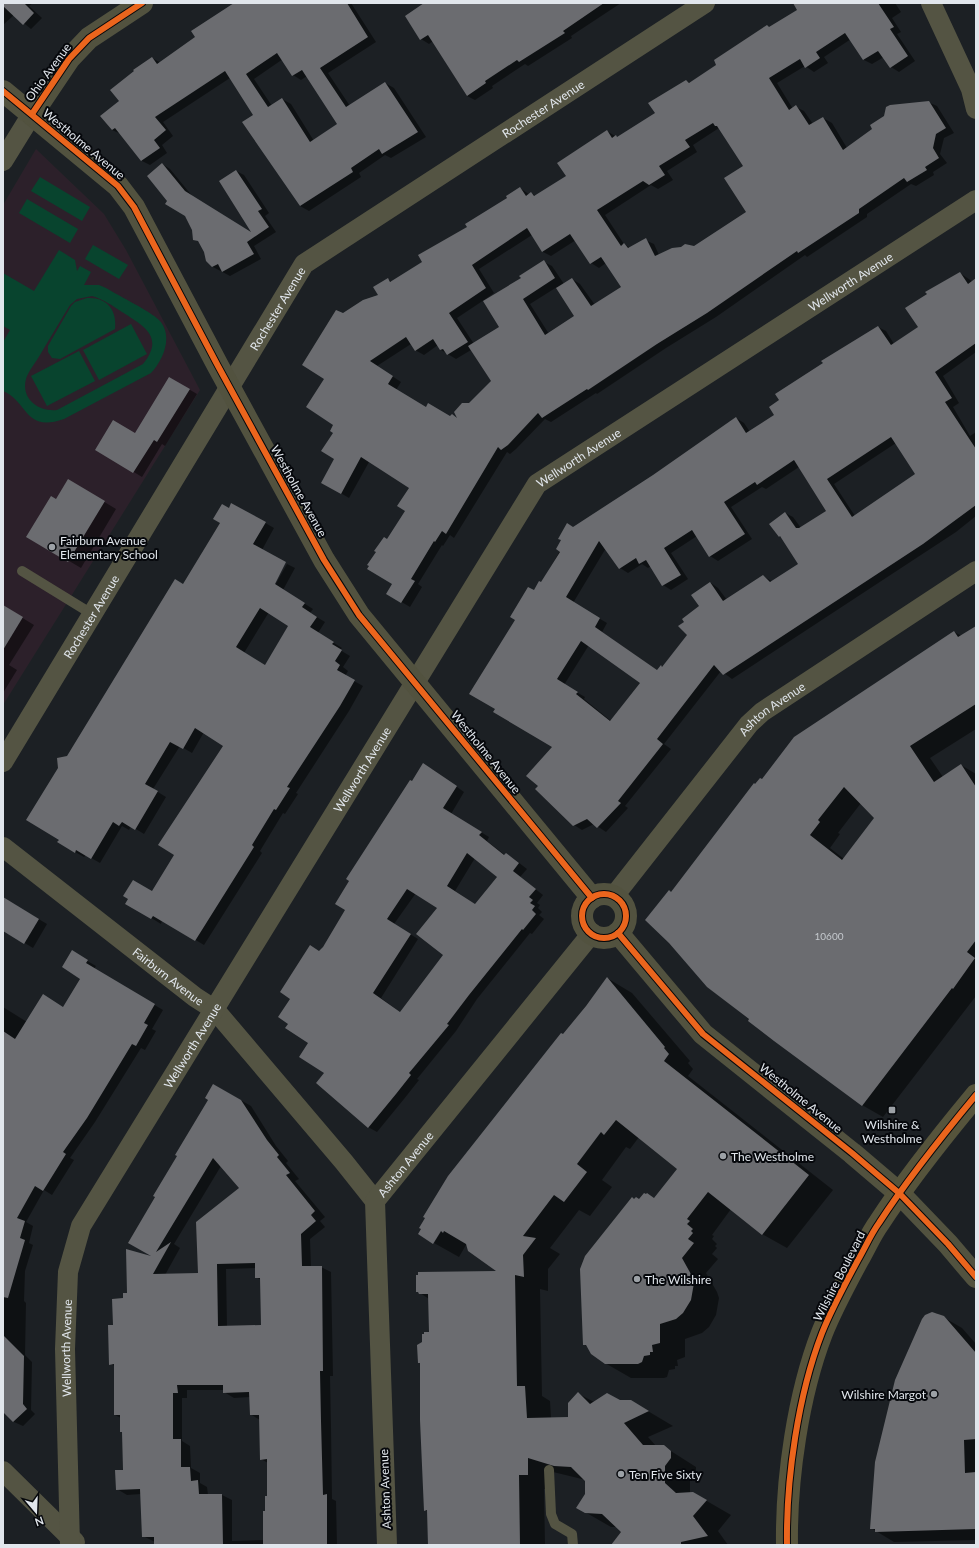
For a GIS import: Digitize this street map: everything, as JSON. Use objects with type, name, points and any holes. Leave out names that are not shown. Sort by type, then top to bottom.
[{"type":"main road","name":"Wilshire Boulevard","points":[[787,1545],[790,1487],[797,1430],[818,1346],[836,1300],[878,1224],[899,1193],[928,1153],[976,1095]]},
{"type":"street","name":"Ohio Avenue","points":[[3,161],[69,59],[84,43],[142,3]]},
{"type":"street","name":"Rochester Avenue","points":[[3,762],[304,264],[705,3]]},
{"type":"street","points":[[931,3],[971,89],[976,109]]},
{"type":"street","name":"Westholme Avenue","points":[[3,91],[118,186],[134,206],[229,386],[324,560],[359,615],[592,898]]},
{"type":"street","name":"Wellworth Avenue","points":[[73,1542],[65,1349],[68,1272],[80,1226],[215,1010],[537,484],[976,200]]},
{"type":"street","name":"Ashton Avenue","points":[[614,896],[749,724],[762,712],[976,571]]},
{"type":"street","name":"Fairburn Avenue","points":[[3,847],[196,997],[215,1010],[344,1162],[375,1201]]},
{"type":"street","points":[[603,894],[614,896],[624,906],[626,913],[623,928],[618,933],[608,937],[592,934],[582,916],[587,903],[592,898],[603,894]]},
{"type":"street","name":"Westholme Avenue","points":[[618,933],[704,1034],[852,1153],[899,1193],[948,1244],[976,1277]]},
{"type":"street","name":"Ashton Avenue","points":[[387,1545],[375,1201],[592,934]]},
{"type":"street","points":[[3,1471],[73,1542]]},
{"type":"lane","points":[[22,571],[92,614]]},
{"type":"lane","points":[[549,1470],[551,1514],[555,1524],[572,1534],[573,1545]]},
{"type":"shaded area","name":"Fairburn Avenue Elementary School","points":[[36,149],[104,214],[126,250],[200,390],[3,705],[3,205]]},
{"type":"green space","points":[[40,177],[90,207],[82,221],[31,191]]},
{"type":"green space","points":[[27,199],[78,229],[70,243],[19,213]]},
{"type":"green space","points":[[93,245],[128,265],[119,279],[85,259]]},
{"type":"green space","points":[[59,250],[75,260],[77,271],[80,266],[91,272],[84,285],[99,285],[106,288],[142,308],[159,320],[166,333],[163,355],[151,373],[64,419],[51,422],[41,422],[34,419],[11,396],[3,391],[3,342],[10,330],[3,326],[3,273],[34,291]],"holes":[[[92,296],[144,327],[152,339],[152,346],[149,355],[143,364],[57,410],[50,410],[37,406],[28,397],[26,390],[25,384],[28,373],[70,305],[77,299]]]},
{"type":"green space","points":[[87,298],[100,300],[109,306],[114,316],[115,329],[60,359],[52,358],[48,352],[48,346],[71,306],[75,302]]},
{"type":"green space","points":[[131,324],[147,354],[99,380],[83,350]]},
{"type":"green space","points":[[79,351],[95,381],[47,406],[31,376]]},
{"type":"building","points":[[3,3],[24,3],[34,13],[23,25],[3,6]]},
{"type":"building","points":[[234,3],[347,3],[368,37],[320,68],[346,107],[385,82],[418,132],[382,154],[379,149],[351,168],[353,172],[300,206],[242,122],[253,115],[225,71],[155,117],[166,130],[154,140],[160,148],[141,161],[115,128],[112,130],[100,116],[119,101],[110,90],[134,71],[133,70],[152,57],[157,64],[195,37],[191,31]],"holes":[[[277,53],[292,76],[302,70],[337,124],[310,142],[282,98],[268,107],[246,74]]]},
{"type":"building","points":[[424,3],[604,3],[563,31],[565,33],[519,62],[517,60],[485,81],[486,83],[467,96],[428,35],[420,40],[405,16]]},
{"type":"building","points":[[793,3],[878,3],[894,27],[890,29],[908,56],[890,68],[878,51],[863,60],[845,33],[816,52],[820,58],[805,68],[800,59],[769,78],[789,110],[796,105],[809,125],[823,117],[843,150],[872,129],[870,125],[884,116],[886,107],[890,105],[929,101],[946,128],[936,134],[933,148],[939,158],[925,167],[927,170],[907,182],[904,178],[859,209],[859,213],[798,253],[797,251],[707,313],[588,390],[587,389],[542,418],[538,413],[508,445],[501,450],[498,447],[446,534],[442,531],[435,542],[434,541],[411,579],[415,581],[401,603],[386,594],[392,584],[367,569],[369,566],[367,565],[376,552],[374,551],[384,537],[387,539],[405,511],[397,506],[409,488],[361,457],[341,494],[321,483],[334,459],[321,451],[333,433],[330,431],[333,425],[306,407],[324,379],[302,365],[336,310],[343,313],[363,300],[378,295],[373,287],[388,278],[390,282],[422,262],[418,255],[467,227],[465,224],[507,198],[506,196],[520,187],[526,196],[531,192],[534,196],[566,176],[557,163],[607,130],[612,138],[616,135],[617,137],[655,113],[648,103],[686,80],[689,83],[716,65],[714,60],[767,25],[769,27],[797,10]],"holes":[[[713,123],[717,126],[743,166],[724,178],[746,212],[694,246],[685,244],[681,247],[672,248],[655,256],[646,238],[628,248],[624,243],[621,246],[597,210],[643,181],[649,185],[665,175],[659,166],[690,147],[685,140]],[[527,228],[542,252],[570,234],[590,264],[601,257],[621,287],[591,306],[572,278],[556,288],[574,316],[545,335],[523,299],[555,278],[544,260],[519,276],[521,278],[483,301],[499,327],[468,346],[491,381],[469,403],[462,403],[454,412],[457,418],[452,414],[450,416],[428,403],[426,407],[388,384],[393,376],[370,361],[406,337],[415,351],[433,339],[440,350],[443,349],[447,355],[468,342],[449,313],[486,288],[472,265]]]},
{"type":"building","points":[[162,163],[185,191],[251,232],[219,181],[236,170],[262,209],[258,211],[269,227],[247,242],[254,254],[222,272],[218,264],[212,267],[206,261],[204,252],[198,241],[193,240],[192,230],[185,216],[165,204],[167,201],[147,176]]},
{"type":"building","points":[[960,272],[968,284],[976,278],[976,343],[935,372],[952,398],[945,402],[976,449],[976,505],[923,544],[723,675],[714,665],[657,739],[663,744],[618,801],[621,803],[597,828],[587,819],[573,826],[535,789],[538,786],[526,776],[552,747],[493,712],[495,709],[469,694],[515,620],[510,617],[528,587],[534,590],[539,581],[541,582],[560,552],[556,549],[561,540],[558,539],[567,523],[573,527],[653,475],[736,417],[746,433],[774,415],[769,407],[779,400],[775,394],[823,363],[821,361],[878,326],[891,345],[918,327],[905,308],[927,294],[925,292]],"holes":[[[891,437],[915,474],[852,517],[827,479]],[[794,460],[826,511],[799,528],[796,528],[785,512],[769,524],[779,537],[780,536],[798,564],[770,582],[763,575],[723,601],[710,582],[691,595],[699,606],[682,619],[684,622],[678,626],[687,635],[662,667],[661,665],[657,670],[595,627],[600,618],[566,597],[599,541],[619,569],[636,558],[639,564],[646,560],[662,586],[681,575],[664,548],[692,530],[709,557],[745,534],[724,502],[755,482],[757,485]],[[581,641],[640,683],[610,721],[576,694],[578,692],[557,679]]]},
{"type":"building","points":[[169,377],[190,389],[157,442],[154,440],[133,473],[95,450],[113,420],[135,433]]},
{"type":"building","points":[[68,479],[105,501],[68,562],[26,537],[51,496],[56,499]]},
{"type":"building","points":[[231,503],[266,522],[253,544],[286,562],[275,584],[305,603],[302,607],[317,617],[310,627],[334,642],[332,644],[342,650],[335,661],[340,665],[337,670],[355,680],[340,706],[287,787],[290,788],[276,810],[274,809],[252,845],[254,847],[195,941],[153,916],[151,919],[125,904],[128,899],[123,896],[133,880],[152,891],[174,855],[158,845],[223,746],[195,728],[183,749],[170,742],[145,784],[158,791],[135,830],[122,822],[119,826],[113,822],[91,859],[76,850],[75,853],[57,842],[59,840],[26,820],[58,768],[57,758],[67,756],[175,579],[183,584],[220,523],[213,519],[222,504],[229,508]],"holes":[[[260,608],[288,626],[265,665],[236,647]]]},
{"type":"building","points":[[3,605],[23,617],[3,650]]},
{"type":"building","points":[[976,626],[976,704],[910,746],[934,782],[961,764],[976,787],[976,940],[967,952],[975,958],[953,989],[952,988],[862,1106],[774,1041],[748,1021],[749,1019],[707,987],[669,943],[645,920],[669,890],[671,892],[754,783],[755,784],[760,778],[762,779],[794,737],[954,631],[958,637]],"holes":[[[844,787],[874,818],[842,860],[810,835],[820,822],[818,820]]]},
{"type":"building","points":[[423,763],[457,786],[443,808],[482,832],[479,835],[504,855],[506,853],[519,863],[513,871],[536,889],[529,897],[533,900],[530,903],[535,906],[532,910],[536,914],[523,930],[522,929],[469,995],[447,1024],[449,1025],[409,1073],[411,1075],[368,1128],[316,1083],[324,1073],[299,1057],[308,1043],[285,1028],[288,1024],[278,1017],[290,999],[280,992],[310,945],[319,951],[323,947],[345,910],[335,904],[349,881],[346,879],[410,780],[412,781]],"holes":[[[467,853],[497,877],[475,904],[447,886]],[[407,889],[437,908],[416,934],[443,955],[400,1012],[373,993],[411,934],[387,919]]]},
{"type":"building","points":[[3,897],[39,919],[24,944],[3,931]]},
{"type":"building","points":[[72,950],[88,960],[86,963],[155,1004],[144,1023],[148,1025],[136,1046],[132,1044],[87,1118],[63,1152],[66,1154],[43,1191],[35,1186],[17,1218],[25,1221],[20,1238],[25,1240],[8,1298],[3,1297],[3,1031],[15,1039],[43,994],[63,1007],[80,979],[62,967]]},
{"type":"building","points":[[607,977],[665,1047],[664,1048],[669,1054],[664,1061],[809,1175],[762,1235],[708,1192],[687,1219],[690,1221],[687,1224],[693,1229],[691,1231],[693,1233],[688,1239],[694,1243],[682,1258],[692,1276],[694,1283],[691,1300],[683,1313],[676,1319],[660,1324],[660,1343],[652,1345],[653,1352],[650,1352],[650,1355],[644,1356],[642,1362],[638,1364],[605,1364],[591,1354],[586,1345],[583,1345],[580,1269],[585,1256],[632,1197],[634,1199],[636,1197],[639,1199],[644,1193],[647,1193],[654,1198],[677,1169],[616,1120],[604,1135],[601,1132],[577,1164],[587,1172],[564,1202],[554,1195],[523,1236],[536,1238],[523,1255],[524,1277],[515,1275],[517,1386],[525,1386],[527,1418],[568,1417],[568,1403],[578,1392],[590,1404],[607,1393],[620,1400],[631,1400],[649,1411],[624,1423],[643,1445],[664,1445],[671,1451],[671,1458],[665,1466],[665,1483],[676,1493],[693,1492],[707,1500],[693,1516],[708,1536],[681,1542],[681,1545],[611,1545],[621,1532],[602,1514],[585,1513],[576,1508],[585,1494],[585,1481],[571,1467],[554,1466],[528,1458],[528,1475],[519,1475],[520,1545],[428,1545],[427,1510],[424,1511],[420,1420],[420,1363],[418,1363],[417,1345],[422,1342],[422,1334],[424,1334],[424,1332],[429,1332],[428,1294],[419,1294],[416,1292],[416,1275],[418,1275],[418,1272],[496,1271],[468,1251],[466,1244],[444,1231],[443,1233],[441,1231],[433,1244],[418,1234],[421,1229],[419,1228],[425,1218],[423,1217],[448,1176],[561,1033],[563,1034],[586,1006]]},
{"type":"building","points":[[213,1084],[241,1100],[267,1140],[279,1155],[277,1157],[290,1173],[286,1175],[315,1211],[311,1215],[316,1221],[301,1234],[302,1266],[322,1266],[323,1371],[320,1371],[323,1495],[327,1494],[327,1545],[263,1545],[263,1511],[265,1511],[265,1496],[267,1496],[267,1459],[260,1460],[259,1415],[250,1415],[249,1392],[223,1393],[223,1385],[177,1385],[178,1393],[173,1393],[173,1439],[181,1439],[181,1467],[190,1467],[191,1481],[198,1480],[199,1494],[222,1494],[223,1545],[154,1545],[154,1537],[142,1537],[140,1489],[116,1490],[115,1470],[123,1470],[120,1415],[114,1415],[114,1364],[109,1365],[108,1325],[113,1325],[112,1299],[123,1298],[123,1293],[127,1293],[126,1249],[151,1256],[128,1243],[155,1197],[153,1196],[177,1156],[175,1155],[208,1100],[205,1098]],"holes":[[[213,1158],[239,1188],[196,1222],[198,1273],[153,1274],[171,1242],[156,1252]],[[255,1263],[255,1278],[260,1278],[261,1325],[218,1326],[217,1264]]]},
{"type":"building","name":"Wilshire Margot","points":[[932,1312],[944,1316],[976,1353],[976,1439],[964,1440],[965,1473],[976,1472],[976,1529],[875,1532],[875,1529],[870,1529],[875,1462],[895,1380],[922,1319],[925,1315]]},
{"type":"building","points":[[3,1335],[24,1356],[23,1404],[27,1409],[13,1422],[3,1412]]},
{"type":"cycle path","points":[[32,114],[69,59],[89,38],[142,3]]},
{"type":"cycle path","points":[[3,91],[118,186],[134,207],[218,366],[324,560],[359,615],[592,898]]},
{"type":"cycle path","points":[[604,894],[616,898],[622,904],[626,916],[622,928],[616,934],[604,938],[592,934],[586,928],[582,916],[586,904],[592,898],[604,894]]},
{"type":"cycle path","points":[[618,933],[703,1034],[852,1153],[899,1193],[948,1244],[976,1277]]},
{"type":"cycle path","points":[[787,1545],[787,1519],[791,1465],[795,1438],[806,1383],[822,1333],[834,1305],[876,1227],[913,1174],[976,1095]]},
{"type":"place","name":"Fairburn Avenue Elementary School","points":[[52,547]]},
{"type":"place","name":"Wilshire & Westholme","points":[[892,1110]]},
{"type":"place","name":"The Westholme","points":[[723,1156]]},
{"type":"place","name":"The Wilshire","points":[[637,1279]]},
{"type":"place","name":"Wilshire Margot","points":[[934,1394]]},
{"type":"place","name":"Ten Five Sixty","points":[[621,1474]]}]
